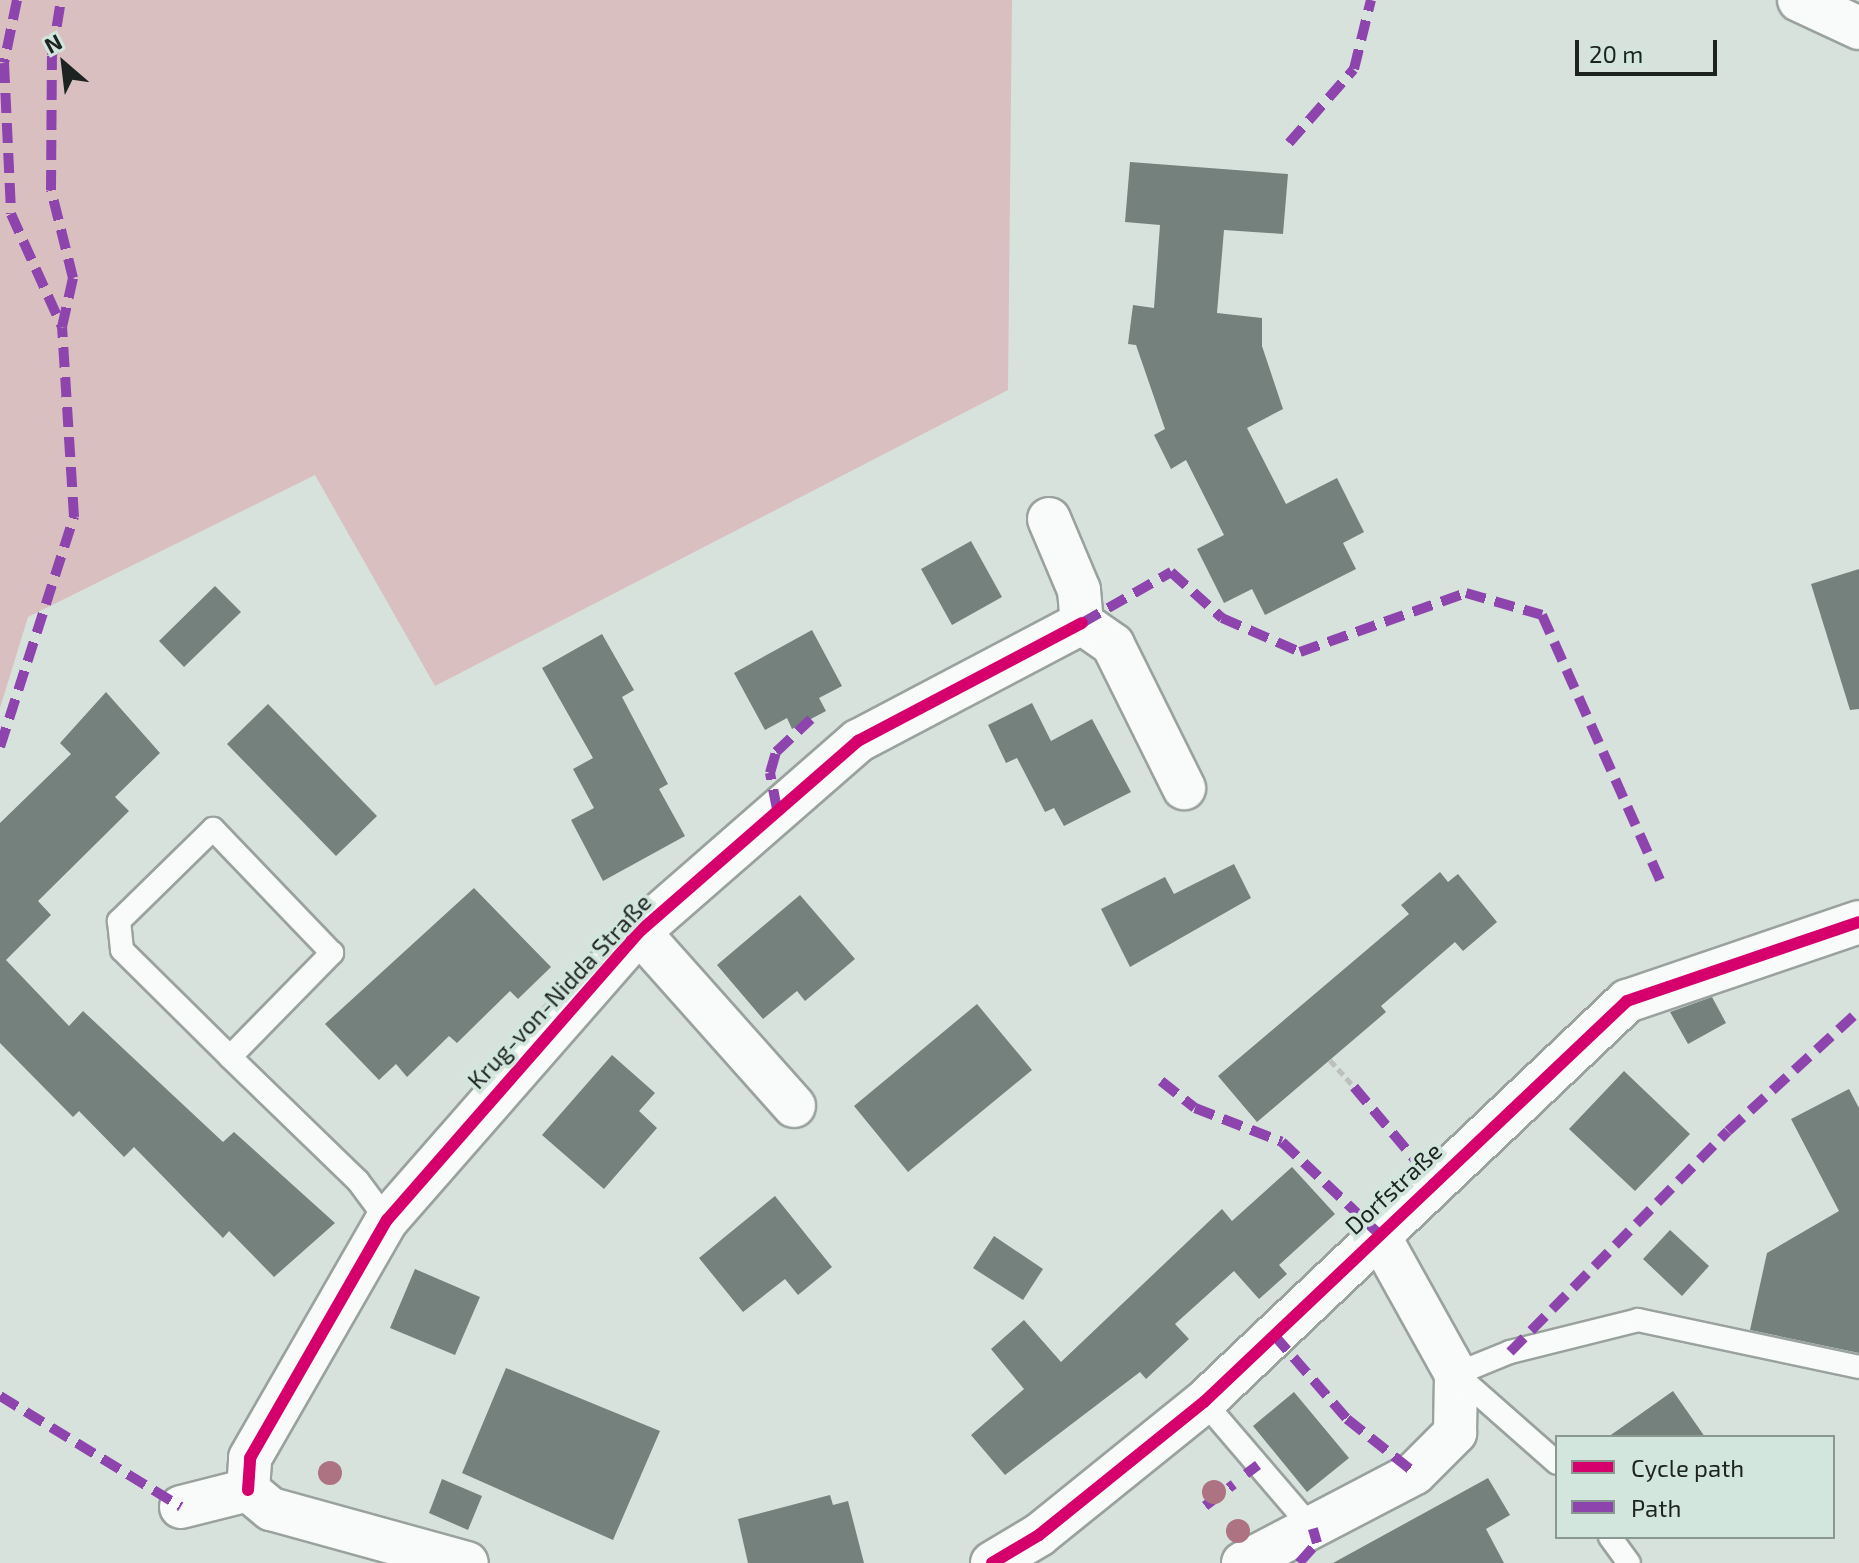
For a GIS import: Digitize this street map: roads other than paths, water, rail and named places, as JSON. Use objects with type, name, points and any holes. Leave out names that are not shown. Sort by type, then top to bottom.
[{"type":"street","points":[[1799,0],[1859,28]]},
{"type":"street","points":[[1049,519],[1079,590],[1082,623],[1113,645],[1184,788]]},
{"type":"street","name":"Krug-von-Nidda Straße","points":[[248,1490],[250,1458],[387,1220],[639,932],[858,741],[1082,623]]},
{"type":"street","name":"Dorfstraße","points":[[997,1562],[1204,1402],[1377,1232],[1627,1001],[1859,922]]},
{"type":"street","name":"Krug-von-Nidda Straße","points":[[639,932],[794,1106]]},
{"type":"street","name":"Dorfstraße","points":[[1377,1232],[1456,1374]]},
{"type":"street","points":[[1243,1563],[1415,1473],[1455,1433],[1456,1374]]},
{"type":"street","points":[[181,1507],[248,1490],[271,1509],[467,1563]]},
{"type":"lane","points":[[230,1057],[332,953],[213,829],[119,921],[122,950],[230,1057],[358,1181],[387,1220]]},
{"type":"lane","points":[[1555,1461],[1456,1374],[1510,1352],[1638,1320],[1859,1367]]},
{"type":"lane","points":[[1204,1402],[1313,1529]]},
{"type":"lane","points":[[1611,1539],[1629,1563]]}]
